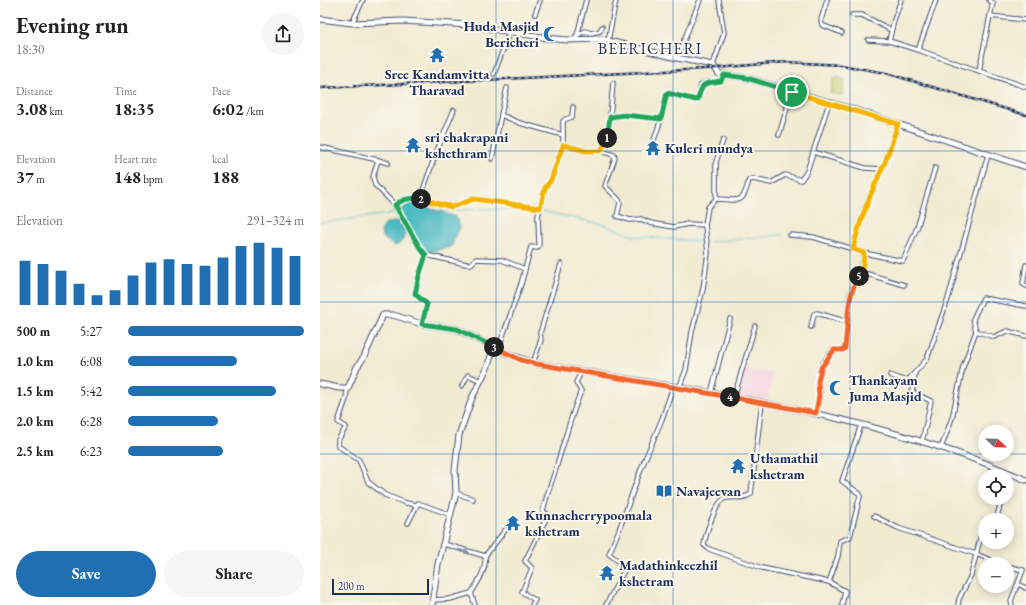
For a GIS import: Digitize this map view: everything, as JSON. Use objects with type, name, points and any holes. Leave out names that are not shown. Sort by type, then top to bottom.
[{"type":"main road","points":[[320,19],[352,23],[403,21],[470,25],[547,38],[570,40],[576,38],[601,39],[677,58],[713,65],[717,73],[747,78],[898,124],[1026,167]]},
{"type":"main road","points":[[320,384],[347,389],[356,366],[364,357],[383,315],[393,315],[422,324],[457,329],[496,349],[533,363],[734,397],[816,413],[922,442],[999,469]]},
{"type":"main road","points":[[432,602],[438,564],[456,493],[455,470],[459,435],[472,398],[496,349]]},
{"type":"main road","points":[[1014,475],[1026,480]]},
{"type":"street","points":[[352,23],[363,0]]},
{"type":"street","points":[[535,14],[540,0]]},
{"type":"street","points":[[576,38],[586,0]]},
{"type":"street","points":[[608,41],[616,0]]},
{"type":"street","points":[[677,58],[700,0]]},
{"type":"street","points":[[713,65],[724,33],[719,0]]},
{"type":"street","points":[[827,0],[821,20],[822,25],[842,33]]},
{"type":"street","points":[[889,42],[891,30],[901,0]]},
{"type":"street","points":[[918,50],[936,0]]},
{"type":"street","points":[[979,71],[993,2],[989,0]]},
{"type":"street","points":[[852,15],[862,15],[891,30]]},
{"type":"street","points":[[990,16],[1026,20]]},
{"type":"street","points":[[576,38],[585,31],[591,33],[600,31],[602,27]]},
{"type":"street","points":[[494,74],[510,31]]},
{"type":"street","points":[[868,40],[889,42],[918,50],[1026,87]]},
{"type":"street","points":[[654,140],[667,93],[696,100],[698,99],[701,85],[704,83],[721,81],[724,75]]},
{"type":"street","points":[[601,151],[608,134],[613,83]]},
{"type":"street","points":[[492,159],[507,88]]},
{"type":"street","points":[[779,135],[792,92]]},
{"type":"street","points":[[716,199],[738,200],[743,198],[746,195],[749,180],[753,179],[770,183],[785,175],[800,180],[807,171],[829,103]]},
{"type":"street","points":[[496,349],[526,269],[531,246],[538,248],[539,245],[540,209],[545,188],[551,180],[563,145],[564,122],[566,118],[572,117],[573,107]]},
{"type":"street","points":[[420,199],[436,153],[454,110]]},
{"type":"street","points":[[501,115],[520,123],[563,135]]},
{"type":"street","points":[[610,117],[625,115],[661,119]]},
{"type":"street","points":[[853,249],[865,207],[882,169],[898,124]]},
{"type":"street","points":[[679,388],[686,370],[692,332],[703,289],[708,253],[705,225],[708,207],[716,199],[716,162],[723,140]]},
{"type":"street","points":[[563,145],[586,151],[601,151],[614,155],[615,158],[605,186],[619,200],[620,203],[617,216],[630,220],[642,220],[650,223],[674,227],[688,224],[705,225]]},
{"type":"street","points":[[320,147],[388,163]]},
{"type":"street","points":[[813,152],[865,168],[882,169]]},
{"type":"street","points":[[890,375],[903,380],[909,379],[926,359],[948,298],[988,155]]},
{"type":"street","points":[[378,160],[373,177],[375,184],[395,205],[402,220],[426,255],[466,264],[471,264],[476,259],[502,260],[526,269]]},
{"type":"street","points":[[790,235],[813,237],[864,253],[903,261],[917,228],[935,168]]},
{"type":"street","points":[[395,205],[403,200],[420,199],[452,207],[474,199],[540,209]]},
{"type":"street","points":[[816,413],[819,395],[818,382],[821,368],[830,352],[834,350],[843,350],[845,348],[852,286],[861,272],[864,253]]},
{"type":"street","points":[[422,324],[427,304],[415,294],[426,255]]},
{"type":"street","points":[[533,363],[541,340],[540,333],[561,264]]},
{"type":"street","points":[[1026,265],[1023,284],[1026,286]]},
{"type":"street","points":[[861,272],[904,285]]},
{"type":"street","points":[[940,448],[952,418],[965,361],[976,331],[973,319],[983,298],[1026,306]]},
{"type":"street","points":[[811,327],[814,314],[848,322]]},
{"type":"street","points":[[711,393],[730,319]]},
{"type":"street","points":[[734,397],[755,326]]},
{"type":"street","points":[[976,331],[994,337],[1007,332],[1026,336]]},
{"type":"street","points":[[532,605],[535,600],[522,592],[532,568],[525,561],[548,515],[543,511],[548,489],[559,460],[571,415],[581,391],[576,382],[582,371]]},
{"type":"street","points":[[916,371],[912,392],[931,401],[922,442]]},
{"type":"street","points":[[462,386],[468,375],[480,381]]},
{"type":"street","points":[[606,605],[626,567],[609,554],[641,469],[662,419],[672,387]]},
{"type":"street","points":[[347,389],[346,399],[338,422],[346,427],[338,440],[338,446],[359,460],[368,482],[385,495],[402,502],[416,505],[418,503],[451,515]]},
{"type":"street","points":[[762,402],[750,494],[744,498],[725,498],[722,500],[714,513],[704,545],[709,549],[762,568],[829,582],[845,590],[842,605]]},
{"type":"street","points":[[829,582],[838,556],[840,541],[850,537],[860,496],[860,494],[842,481],[861,425]]},
{"type":"street","points":[[456,493],[473,499]]},
{"type":"street","points":[[408,523],[416,505]]},
{"type":"street","points":[[874,516],[898,528],[983,557]]},
{"type":"street","points":[[432,602],[471,593],[483,570],[486,562],[485,556],[510,524]]},
{"type":"street","points":[[444,544],[485,556]]},
{"type":"street","points":[[958,605],[959,599],[971,574],[978,546]]},
{"type":"street","points":[[1012,605],[1011,601],[1023,570],[1014,568]]},
{"type":"street","points":[[1018,584],[1026,588]]},
{"type":"street","points":[[471,593],[476,604]]},
{"type":"shaded area","points":[[744,368],[773,374],[768,400],[736,396]]},
{"type":"green space","points":[[834,77],[845,79],[842,95],[830,93]]},
{"type":"water","points":[[415,203],[456,217],[460,227],[451,247],[427,252],[419,244],[400,211],[406,205]]},
{"type":"water","points":[[401,221],[405,235],[402,241],[395,246],[382,237],[381,229],[386,223]]},
{"type":"waterway","points":[[438,211],[482,209],[539,210]]},
{"type":"waterway","points":[[542,211],[605,225],[633,236],[705,242]]},
{"type":"waterway","points":[[320,223],[396,213]]},
{"type":"waterway","points":[[709,242],[782,235]]},
{"type":"railway","points":[[320,88],[705,69],[786,62],[841,65],[886,73],[1026,115]]},
{"type":"place","name":"Huda Masjid Bericheri","points":[[551,34]]},
{"type":"place","name":"Sree Kandamvitta Tharavad","points":[[437,55]]},
{"type":"place","name":"sri chakrapani kshethram","points":[[413,145]]},
{"type":"place","name":"Kuleri mundya","points":[[653,148]]},
{"type":"place","name":"Thankayam Juma Masjid","points":[[837,388]]},
{"type":"place","name":"Uthamathil kshetram","points":[[738,466]]},
{"type":"place","name":"Navajeevan","points":[[664,491]]},
{"type":"place","name":"Kunnacherrypoomala kshetram","points":[[513,523]]},
{"type":"place","name":"Madathinkeezhil kshetram","points":[[607,573]]},
{"type":"district","name":"BEERICHERI","points":[[650,48]]},
{"type":"route","points":[[724,75],[747,78],[792,92],[898,124],[885,162],[865,207],[855,240],[853,249],[864,253],[864,261],[860,274],[852,286],[850,295],[845,335],[845,348],[843,350],[836,349],[830,352],[827,359],[823,363],[818,382],[820,392],[816,413],[762,402],[537,364],[521,360],[457,329],[422,324],[427,304],[415,294],[426,255],[402,220],[395,205],[403,200],[414,198],[434,201],[452,207],[474,199],[540,208],[545,188],[551,180],[563,145],[586,151],[601,151],[608,134],[610,117],[625,115],[648,119],[661,119],[665,96],[667,93],[696,100],[698,99],[701,85],[708,82],[721,81],[724,75]]}]
